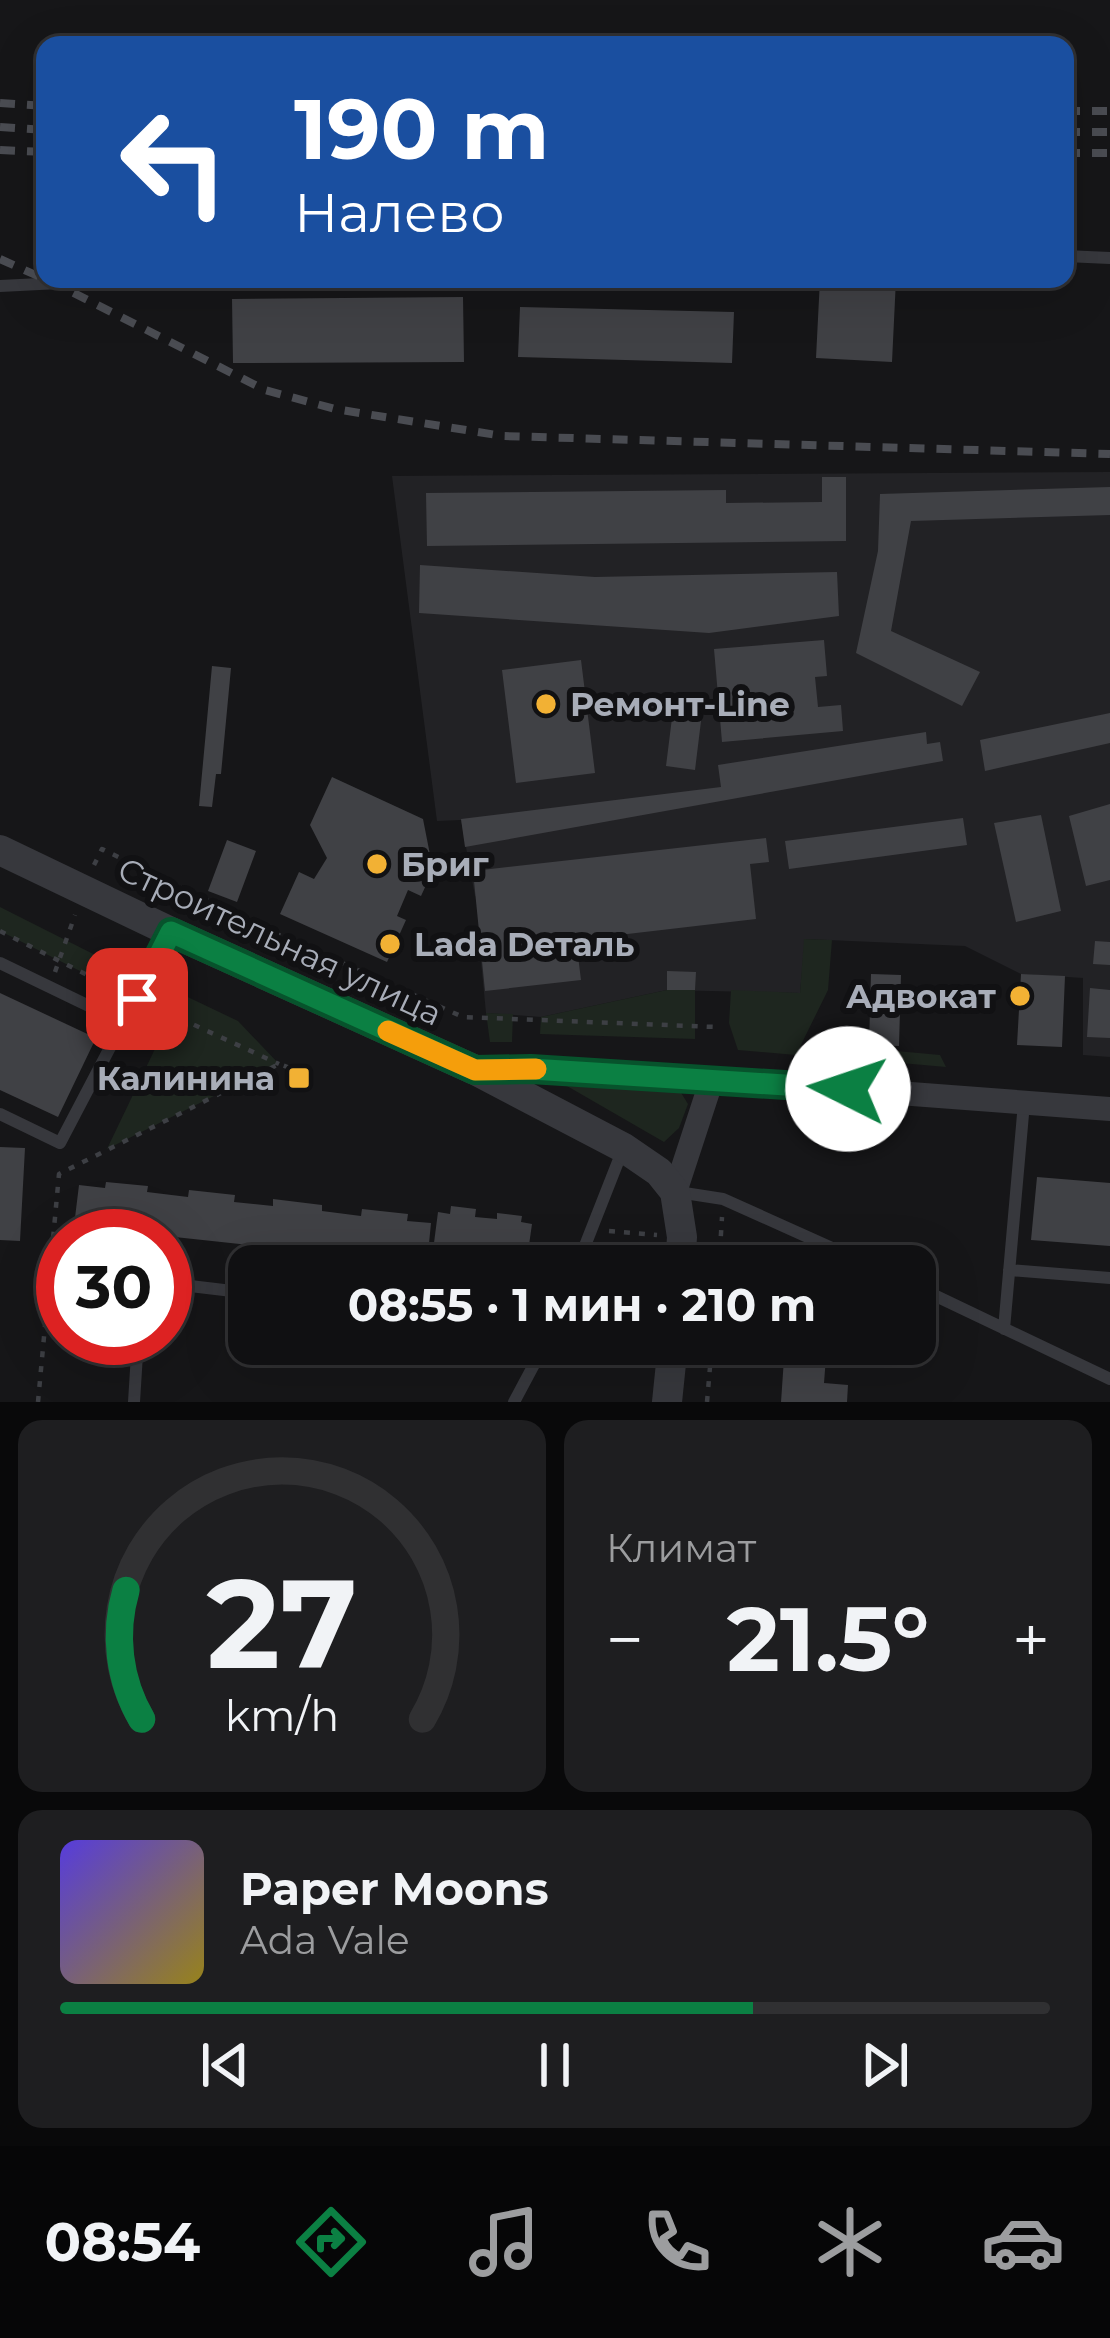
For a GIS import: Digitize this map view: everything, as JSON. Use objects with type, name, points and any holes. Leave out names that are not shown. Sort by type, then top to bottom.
[{"type":"street","name":"Строительная улица","points":[[0,850],[475,1070],[712,1079],[1110,1109]]},
{"type":"street","points":[[475,1070],[624,1148],[659,1172],[675,1192]]},
{"type":"street","points":[[681,1245],[675,1192],[712,1079]]},
{"type":"street","points":[[667,1402],[671,1365]]},
{"type":"lane","points":[[1074,256],[1110,258]]},
{"type":"lane","points":[[0,286],[36,284]]},
{"type":"lane","points":[[0,1114],[60,1143],[171,932]]},
{"type":"lane","points":[[0,963],[124,1023]]},
{"type":"lane","points":[[1004,1329],[1024,1103]]},
{"type":"lane","points":[[585,1245],[624,1148]]},
{"type":"lane","points":[[675,1192],[723,1199],[825,1245]]},
{"type":"lane","points":[[1010,1270],[1110,1278]]},
{"type":"lane","points":[[192,1286],[228,1290]]},
{"type":"lane","points":[[936,1296],[1110,1379]]},
{"type":"lane","points":[[134,1402],[136,1365]]},
{"type":"lane","points":[[514,1402],[534,1365]]},
{"type":"path","points":[[47,986],[102,849],[261,927],[463,1017],[716,1027]]},
{"type":"path","points":[[38,1402],[58,1174],[279,1064],[290,1068]]},
{"type":"path","points":[[720,1245],[723,1199]]},
{"type":"path","points":[[707,1402],[710,1365]]},
{"type":"shaded area","points":[[1110,472],[1110,1057],[1083,1055],[1083,978],[1021,974],[965,946],[805,939],[800,993],[667,990],[541,1017],[486,1013],[480,951],[535,944],[528,890],[475,896],[461,820],[437,821],[392,476]]},
{"type":"shaded area","points":[[0,907],[123,969],[120,991],[0,931]]},
{"type":"shaded area","points":[[804,939],[832,940],[828,990],[796,1055],[738,1050],[729,1023],[731,990],[800,993]]},
{"type":"shaded area","points":[[173,990],[238,1021],[279,1064],[107,1149],[164,1030],[146,1021],[157,999]]},
{"type":"shaded area","points":[[667,990],[695,990],[695,1039],[540,1034],[541,1017]]},
{"type":"shaded area","points":[[486,1013],[513,1014],[512,1042],[490,1042]]},
{"type":"shaded area","points":[[841,1046],[940,1055],[946,1067],[833,1057]]},
{"type":"shaded area","points":[[567,1086],[680,1091],[688,1104],[679,1128],[664,1142]]},
{"type":"building","points":[[820,288],[896,288],[892,362],[816,358]]},
{"type":"building","points":[[463,297],[464,362],[233,363],[232,299]]},
{"type":"building","points":[[520,307],[734,312],[732,363],[518,357]]},
{"type":"building","points":[[822,477],[846,477],[846,541],[427,546],[426,493],[726,490],[726,503],[822,502]]},
{"type":"building","points":[[1110,487],[1110,515],[911,521],[891,631],[980,672],[962,706],[856,653],[878,551],[880,494]]},
{"type":"building","points":[[420,565],[595,577],[837,572],[839,616],[709,633],[419,613]]},
{"type":"building","points":[[824,640],[827,676],[815,677],[818,707],[841,705],[843,731],[722,742],[714,649]]},
{"type":"building","name":"Ремонт-Line","points":[[581,660],[595,773],[516,783],[502,670]]},
{"type":"building","points":[[212,666],[231,668],[221,774],[216,774],[212,807],[199,806]]},
{"type":"building","points":[[674,702],[703,705],[695,770],[666,766]]},
{"type":"building","points":[[1110,713],[1110,743],[985,771],[980,740]]},
{"type":"building","points":[[926,732],[927,744],[940,742],[943,761],[465,847],[461,819],[721,787],[718,765]]},
{"type":"building","name":"Бриг","points":[[332,777],[423,819],[433,870],[421,896],[408,890],[397,916],[406,920],[387,962],[280,914],[299,872],[314,879],[327,858],[310,825]]},
{"type":"building","points":[[1110,804],[1110,880],[1086,886],[1069,816]]},
{"type":"building","points":[[1041,815],[1061,911],[1016,922],[994,823]]},
{"type":"building","points":[[963,818],[967,845],[789,869],[785,841]]},
{"type":"building","points":[[766,838],[769,862],[750,864],[756,919],[576,940],[581,980],[485,991],[473,871]]},
{"type":"building","points":[[227,840],[256,851],[237,902],[208,891]]},
{"type":"building","points":[[1095,941],[1110,942],[1110,965],[1093,964]]},
{"type":"building","points":[[667,971],[696,972],[695,990],[667,990]]},
{"type":"building","points":[[871,974],[901,975],[899,1046],[869,1045]]},
{"type":"building","points":[[1021,974],[1065,976],[1062,1047],[1017,1045]]},
{"type":"building","points":[[1090,988],[1110,990],[1110,1038],[1087,1037]]},
{"type":"building","points":[[0,993],[96,1038],[58,1117],[0,1090]]},
{"type":"building","points":[[0,1147],[25,1148],[20,1241],[0,1240]]},
{"type":"building","points":[[1037,1177],[1110,1183],[1110,1246],[1031,1240]]},
{"type":"building","points":[[106,1182],[148,1186],[147,1192],[188,1197],[189,1190],[235,1195],[234,1202],[273,1206],[273,1199],[322,1205],[322,1211],[361,1216],[362,1209],[408,1214],[407,1221],[431,1223],[429,1245],[250,1245],[192,1239],[192,1209],[76,1209],[79,1185],[105,1188]]},
{"type":"building","points":[[451,1206],[476,1209],[475,1217],[522,1216],[521,1222],[532,1224],[529,1245],[434,1245],[438,1212],[450,1214]]},
{"type":"building","points":[[784,1365],[825,1365],[824,1383],[848,1385],[847,1402],[781,1402]]},
{"type":"railway","points":[[0,103],[36,105]]},
{"type":"railway","points":[[1074,111],[1110,111]]},
{"type":"railway","points":[[0,127],[36,129]]},
{"type":"railway","points":[[1074,132],[1110,132]]},
{"type":"railway","points":[[0,150],[36,152]]},
{"type":"railway","points":[[1074,153],[1110,153]]},
{"type":"railway","points":[[0,259],[36,275]]},
{"type":"railway","points":[[64,288],[265,390],[335,409],[503,436],[1110,454]]},
{"type":"slow traffic","points":[[388,1031],[475,1070],[536,1069]]},
{"type":"place","name":"Ремонт-Line","points":[[546,704]]},
{"type":"place","name":"Бриг","points":[[377,864]]},
{"type":"place","name":"Lada Dеталь","points":[[390,944]]},
{"type":"place","name":"Адвокат","points":[[1020,996]]},
{"type":"place","name":"Калинина","points":[[299,1078]]},
{"type":"route","points":[[137,999],[171,932],[475,1070],[531,1069],[848,1089]]}]
